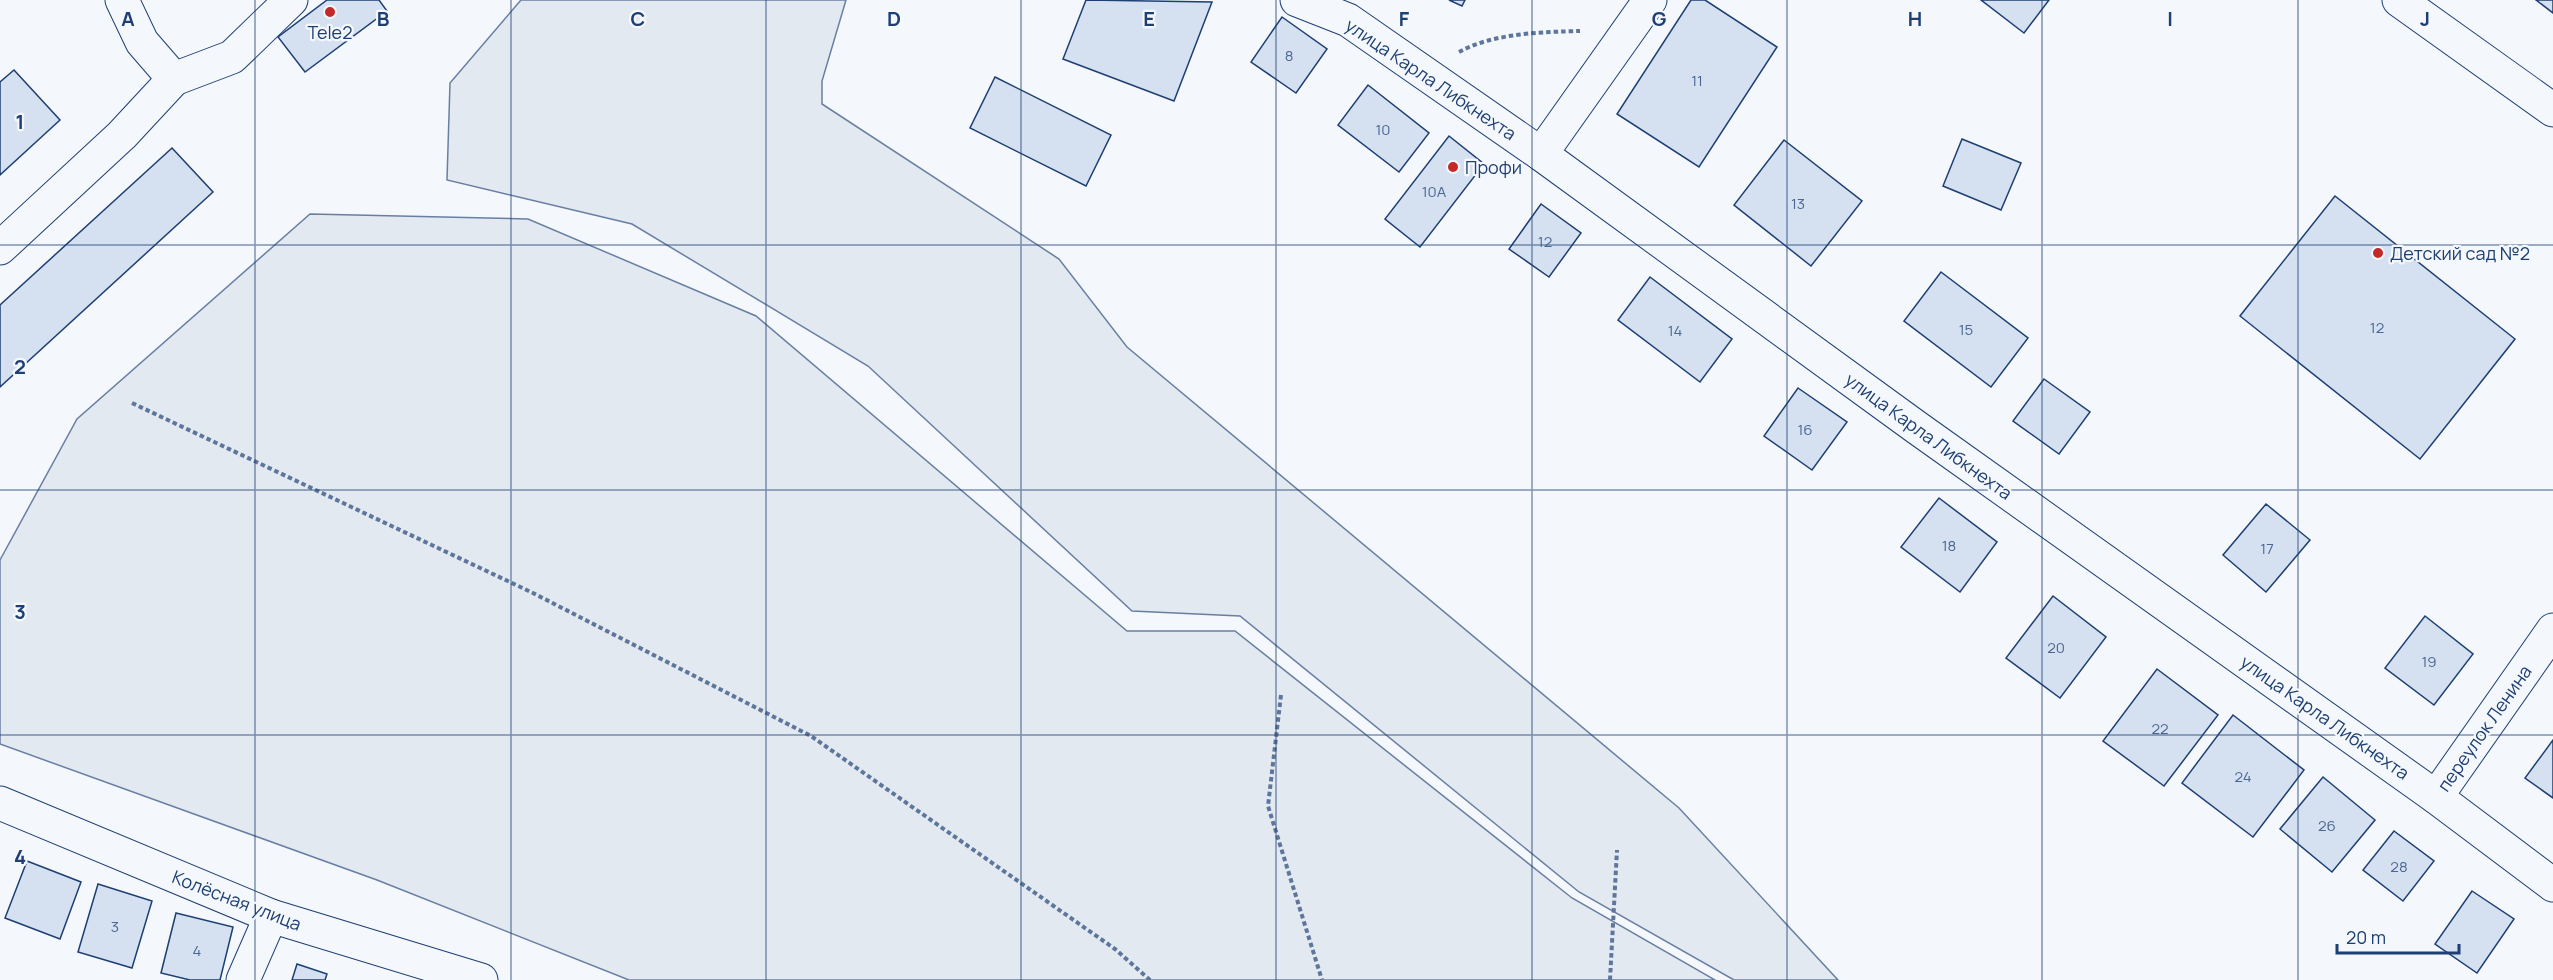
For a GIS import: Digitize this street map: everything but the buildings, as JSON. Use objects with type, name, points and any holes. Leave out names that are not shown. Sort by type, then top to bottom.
[{"type":"street","points":[[122,0],[142,42],[174,80]]},
{"type":"street","points":[[0,248],[122,135],[174,80],[232,57],[291,0]]},
{"type":"street","name":"улица Карла Либкнехта","points":[[1297,0],[1348,20],[1541,154],[1925,434],[2436,797],[2553,885]]},
{"type":"street","points":[[1541,154],[1650,0]]},
{"type":"street","points":[[2399,0],[2553,110]]},
{"type":"street","name":"переулок Ленина","points":[[2436,797],[2553,630]]},
{"type":"street","name":"Колёсная улица","points":[[0,803],[271,916],[481,980]]},
{"type":"street","points":[[243,980],[271,916]]},
{"type":"path","points":[[1423,72],[1470,46],[1531,32],[1629,29]]},
{"type":"path","points":[[132,403],[533,593],[811,736],[1115,949],[1150,980]]},
{"type":"path","points":[[1281,695],[1268,806],[1322,980]]},
{"type":"path","points":[[1610,980],[1617,850]]},
{"type":"shaded area","points":[[521,0],[846,0],[822,81],[822,104],[1059,259],[1127,347],[1679,808],[1838,980],[1734,980],[1579,892],[1240,616],[1132,611],[868,366],[632,224],[447,180],[450,83]]},
{"type":"shaded area","points":[[310,214],[528,219],[756,316],[1127,631],[1235,631],[1572,898],[1715,980],[629,980],[377,880],[0,744],[0,560],[77,419]]},
{"type":"place","name":"Tele2","points":[[330,12]]},
{"type":"place","name":"Профи","points":[[1453,167]]},
{"type":"place","name":"Детский сад №2","points":[[2378,253]]}]
